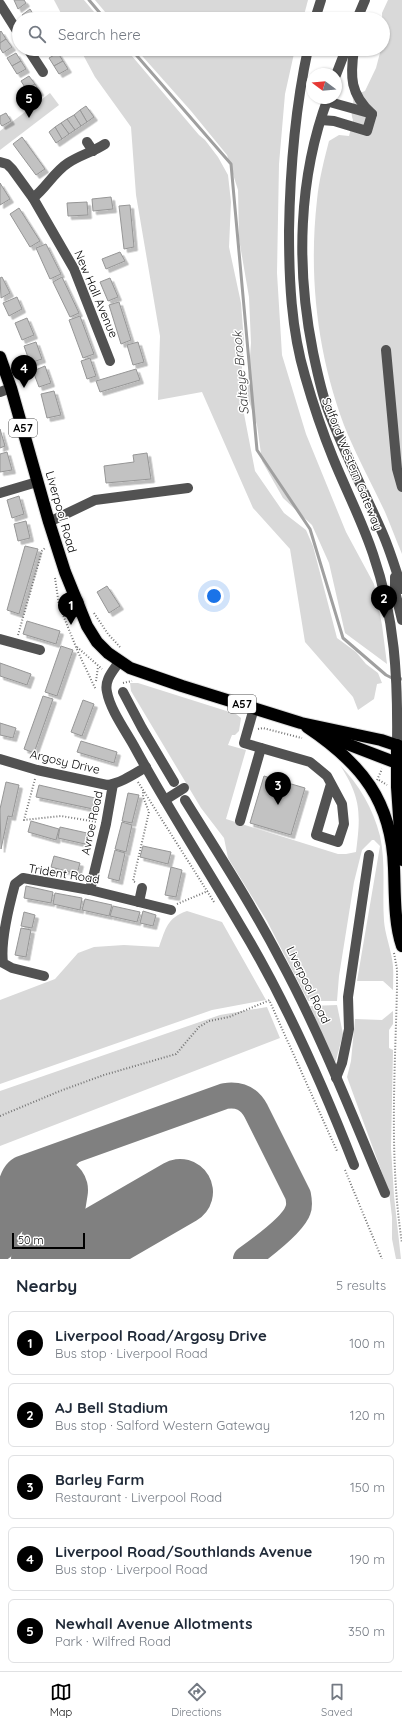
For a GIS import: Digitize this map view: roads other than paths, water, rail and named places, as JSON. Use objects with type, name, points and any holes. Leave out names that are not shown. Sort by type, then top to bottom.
[{"type":"highway","name":"Liverpool Road","points":[[0,357],[12,388],[37,482],[65,572],[87,626],[97,642],[119,662],[142,673],[302,723],[400,746]]},
{"type":"highway","name":"Liverpool Road","points":[[302,723],[341,743],[400,764]]},
{"type":"highway","name":"A57","points":[[302,723],[328,742],[355,766],[369,784],[380,803],[391,833],[394,854],[398,948]]},
{"type":"highway","points":[[400,746],[402,860]]},
{"type":"street","points":[[317,12],[321,0]]},
{"type":"street","points":[[360,12],[365,0]]},
{"type":"street","points":[[0,4],[12,23]]},
{"type":"street","points":[[33,56],[43,72]]},
{"type":"street","name":"Salford Western Gateway","points":[[307,56],[298,99],[291,160],[290,281],[295,331],[304,375],[317,417],[373,554],[388,608],[396,666],[400,746]]},
{"type":"street","points":[[339,68],[343,56]]},
{"type":"street","points":[[353,56],[353,84],[356,95],[361,104],[372,114]]},
{"type":"street","name":"Salford Western Gateway","points":[[326,104],[310,160],[303,214],[303,277],[306,319],[319,380],[327,409],[382,532],[402,589]]},
{"type":"street","points":[[340,104],[372,114]]},
{"type":"street","points":[[321,120],[334,121],[367,131],[372,114]]},
{"type":"street","points":[[87,142],[93,151]]},
{"type":"street","points":[[33,198],[43,190],[50,179],[68,163],[105,144]]},
{"type":"street","name":"New Hall Avenue","points":[[0,162],[7,164],[12,169],[33,198],[74,269],[110,361]]},
{"type":"street","points":[[386,350],[397,469],[402,487]]},
{"type":"street","points":[[0,392],[12,388]]},
{"type":"street","points":[[0,493],[37,482]]},
{"type":"street","points":[[49,522],[96,500],[188,488]]},
{"type":"street","points":[[394,565],[395,591],[402,620]]},
{"type":"street","points":[[0,639],[40,650]]},
{"type":"street","points":[[119,662],[108,680],[106,691],[114,710],[176,820],[241,925],[278,993],[330,1103],[349,1166]]},
{"type":"street","points":[[123,692],[142,728],[174,782]]},
{"type":"street","points":[[254,708],[244,743],[310,762],[327,776],[332,784],[342,804],[344,824],[338,842],[316,835],[332,784]]},
{"type":"street","points":[[240,821],[261,748]]},
{"type":"street","name":"Argosy Drive","points":[[0,759],[37,770],[101,784],[113,784],[146,768]]},
{"type":"street","name":"Avroe Road","points":[[90,890],[106,824],[113,784]]},
{"type":"street","points":[[165,800],[184,788]]},
{"type":"street","name":"Liverpool Road","points":[[185,800],[282,961],[301,999],[385,1193]]},
{"type":"street","points":[[336,1078],[342,1063],[349,1030],[348,996],[370,855]]},
{"type":"street","name":"Trident Road","points":[[44,976],[12,968],[3,963],[0,954],[15,884],[23,878],[90,890],[171,910]]},
{"type":"street","points":[[139,902],[142,888]]},
{"type":"street","points":[[330,1103],[343,1094]]},
{"type":"waterway","name":"Salteye Brook","points":[[89,0],[99,12]]},
{"type":"waterway","name":"Salteye Brook","points":[[137,56],[231,164],[257,450],[310,529],[343,638],[386,675],[392,678],[402,679]]},
{"type":"place","name":"Newhall Avenue Allotments","points":[[29,118]]},
{"type":"place","name":"Liverpool Road/Southlands Avenue","points":[[24,388]]},
{"type":"place","name":"AJ Bell Stadium","points":[[384,618]]},
{"type":"place","name":"Liverpool Road/Argosy Drive","points":[[71,625]]},
{"type":"place","name":"Barley Farm","points":[[278,805]]}]
